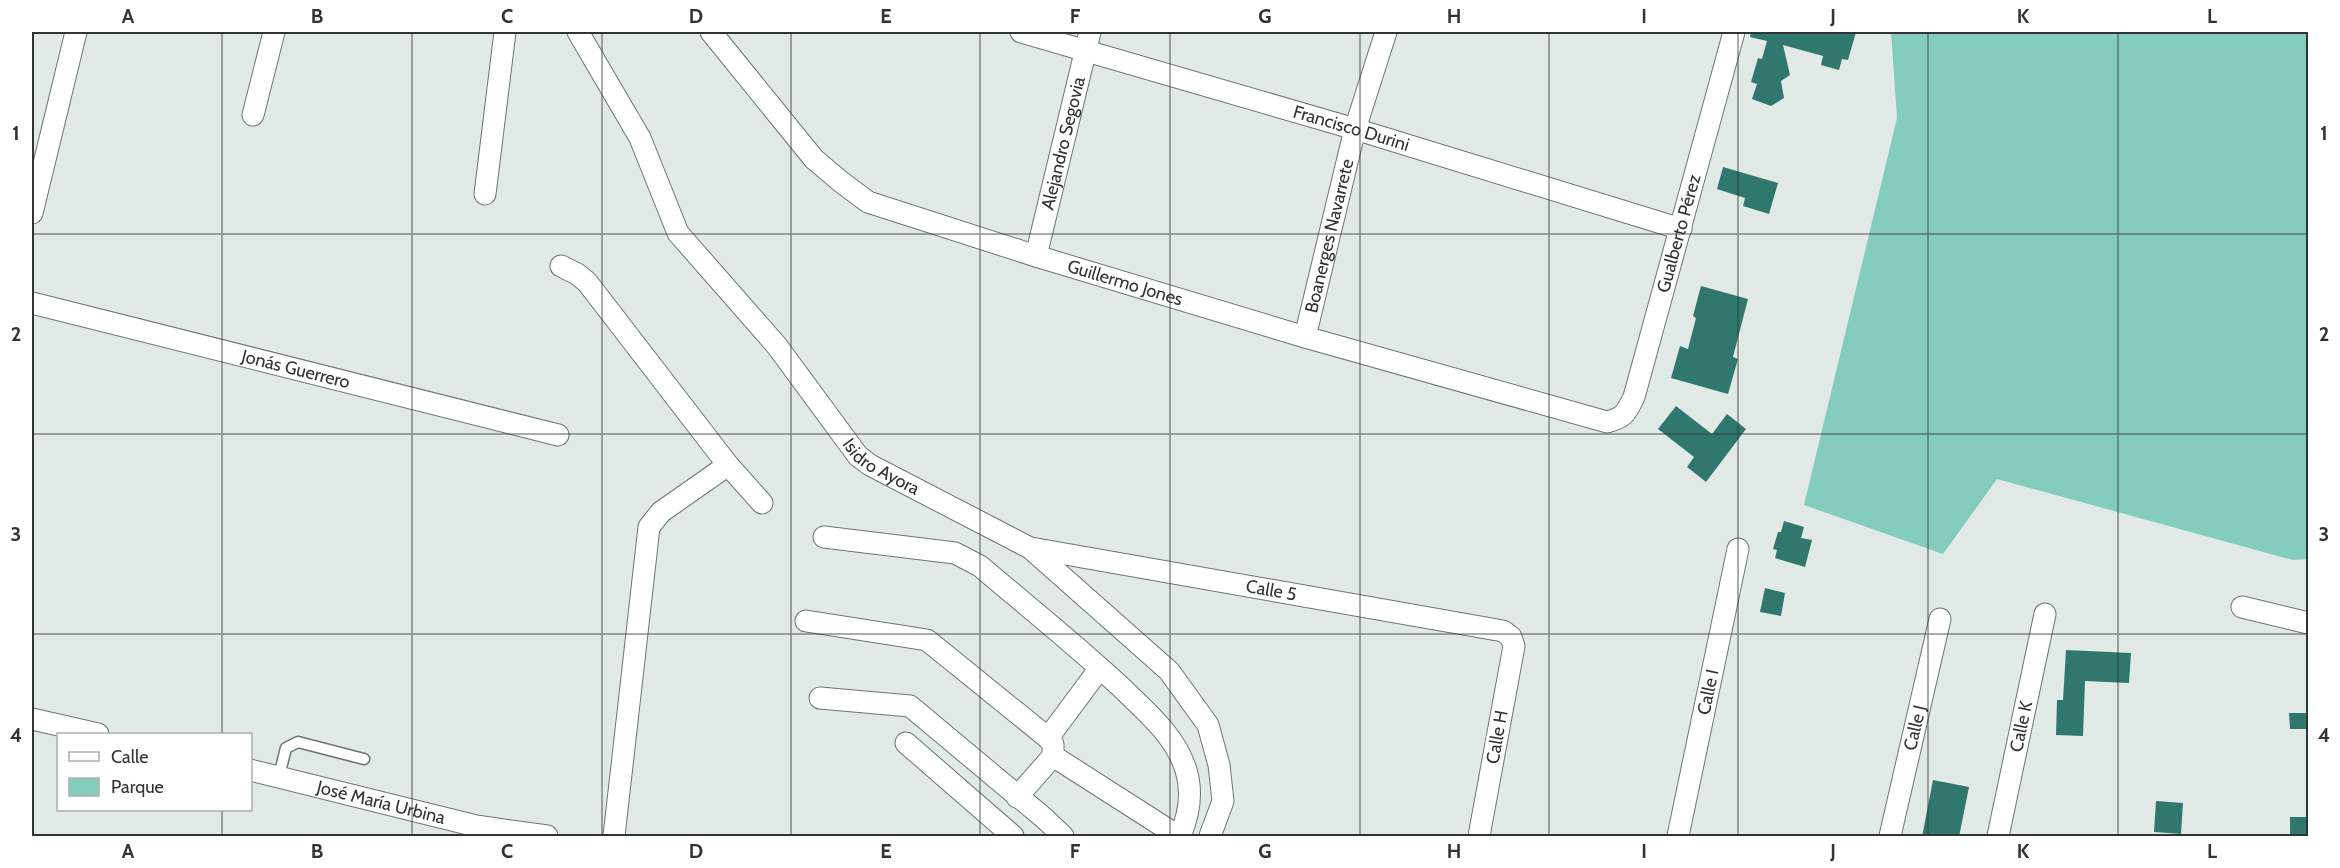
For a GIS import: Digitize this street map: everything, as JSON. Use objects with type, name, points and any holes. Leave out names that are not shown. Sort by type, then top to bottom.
[{"type":"street","points":[[32,213],[76,32]]},
{"type":"street","points":[[253,115],[274,32]]},
{"type":"street","points":[[485,194],[505,32]]},
{"type":"street","name":"Isidro Ayora","points":[[578,32],[640,138],[678,233],[777,346],[858,456],[870,465],[1030,548],[1169,671],[1208,725],[1219,765],[1223,801],[1210,837]]},
{"type":"street","name":"Guillermo Jones","points":[[711,32],[814,159],[868,202],[1036,256],[1305,337],[1607,422]]},
{"type":"street","name":"Francisco Durini","points":[[1021,32],[1087,41],[1355,129],[1681,229]]},
{"type":"street","name":"Boanerges Navarrete","points":[[1305,337],[1355,129],[1386,32]]},
{"type":"street","name":"Gualberto Pérez","points":[[1607,422],[1627,413],[1634,397],[1734,32]]},
{"type":"street","name":"Alejandro Segovia","points":[[1036,256],[1087,41]]},
{"type":"street","points":[[561,266],[587,282],[728,465],[762,503]]},
{"type":"street","name":"Jonás Guerrero","points":[[32,303],[558,435]]},
{"type":"street","points":[[614,837],[649,527],[661,512],[728,465]]},
{"type":"street","points":[[806,621],[927,640],[1050,747],[1179,837],[1189,810],[1188,776],[1181,758],[1158,723],[1100,668],[980,566],[966,557],[943,551],[824,537]]},
{"type":"street","name":"Calle 5","points":[[1030,548],[1503,631],[1511,637]]},
{"type":"street","name":"Calle I","points":[[1678,837],[1738,549]]},
{"type":"street","points":[[2242,607],[2308,622]]},
{"type":"street","name":"Calle K","points":[[1998,837],[2044,614]]},
{"type":"street","name":"Calle J","points":[[1890,837],[1940,619]]},
{"type":"street","name":"Calle H","points":[[1479,837],[1514,646],[1511,637]]},
{"type":"street","points":[[1017,797],[1100,668]]},
{"type":"street","points":[[820,698],[910,705],[1064,837]]},
{"type":"street","points":[[32,719],[90,733]]},
{"type":"street","points":[[906,743],[1013,837]]},
{"type":"street","name":"José María Urbina","points":[[252,770],[476,826],[547,837]]},
{"type":"lane","points":[[279,776],[286,747],[298,742],[364,759]]},
{"type":"green space","points":[[1891,32],[2308,32],[2308,559],[2293,560],[1997,479],[1943,554],[1804,505],[1897,118]]},
{"type":"building","points":[[1751,32],[1856,32],[1848,60],[1842,59],[1839,70],[1821,65],[1823,56],[1783,45],[1790,75],[1781,81],[1784,98],[1771,106],[1752,99],[1757,84],[1751,82],[1758,58],[1762,59],[1767,41],[1750,37]]},
{"type":"building","points":[[1723,167],[1778,183],[1769,214],[1743,206],[1745,198],[1717,189]]},
{"type":"building","points":[[1701,286],[1748,299],[1733,357],[1738,359],[1728,394],[1671,378],[1680,346],[1688,349]]},
{"type":"building","points":[[1676,406],[1712,434],[1727,414],[1746,429],[1706,482],[1687,467],[1694,457],[1658,429]]},
{"type":"building","points":[[1784,521],[1804,527],[1801,538],[1812,540],[1805,567],[1775,558],[1777,550],[1773,549]]},
{"type":"building","points":[[1765,588],[1785,593],[1781,616],[1760,612]]},
{"type":"building","points":[[2066,650],[2131,653],[2129,683],[2085,681],[2083,736],[2056,735],[2057,700],[2063,700]]},
{"type":"building","points":[[2289,713],[2308,713],[2308,729],[2290,729]]},
{"type":"building","points":[[1933,780],[1969,787],[1959,837],[1922,837]]},
{"type":"building","points":[[2156,801],[2183,803],[2181,834],[2154,832]]},
{"type":"building","points":[[2290,817],[2308,817],[2308,837],[2290,837]]}]
